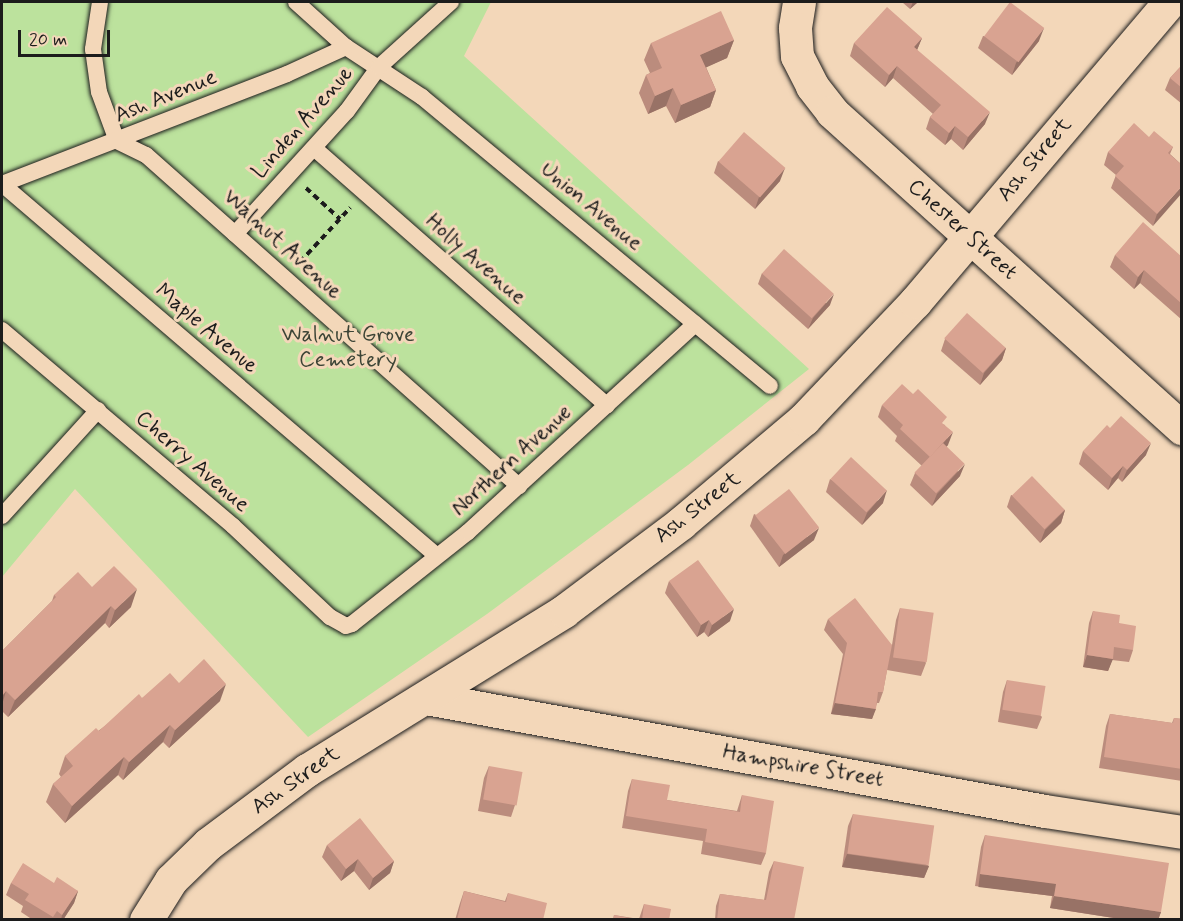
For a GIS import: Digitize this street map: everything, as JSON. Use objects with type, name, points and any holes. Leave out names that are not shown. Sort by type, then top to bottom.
[{"type":"street","name":"Chester Street","points":[[799,2],[795,28],[797,56],[812,86],[832,112],[1182,428]]},
{"type":"street","name":"Ash Street","points":[[146,920],[171,880],[208,844],[307,770],[564,610],[752,465],[804,419],[861,362],[1169,2]]},
{"type":"street","name":"Hampshire Street","points":[[426,698],[1046,811],[1182,832]]},
{"type":"lane","points":[[100,2],[93,49],[99,92],[117,141]]},
{"type":"lane","name":"Linden Avenue","points":[[235,234],[347,111],[379,67],[414,39],[451,2]]},
{"type":"lane","points":[[300,3],[346,47]]},
{"type":"lane","name":"Ash Avenue","points":[[2,184],[117,141],[346,47]]},
{"type":"lane","name":"Union Avenue","points":[[346,47],[422,97],[770,386]]},
{"type":"lane","name":"Walnut Avenue","points":[[117,141],[146,155],[519,486]]},
{"type":"lane","name":"Holly Avenue","points":[[314,148],[607,405]]},
{"type":"lane","name":"Maple Avenue","points":[[2,184],[436,555]]},
{"type":"lane","name":"Northern Avenue","points":[[352,624],[436,555],[468,532],[695,324]]},
{"type":"lane","name":"Cherry Avenue","points":[[2,330],[233,526],[330,617],[341,624],[352,624]]},
{"type":"lane","points":[[2,516],[98,410]]},
{"type":"path","points":[[290,173],[340,219]]},
{"type":"path","points":[[285,278],[364,192]]},
{"type":"green space","name":"Walnut Grove Cemetery","points":[[2,2],[491,2],[464,56],[809,369],[688,465],[487,614],[308,737],[75,489],[2,577]]},
{"type":"building","points":[[1010,2],[1044,28],[1018,62],[984,36]]},
{"type":"building","points":[[887,7],[922,38],[914,47],[990,112],[968,137],[955,126],[949,133],[930,117],[941,105],[897,66],[889,75],[854,43]]},
{"type":"building","points":[[721,11],[734,40],[700,55],[716,90],[681,105],[673,88],[655,96],[646,75],[662,68],[651,43]]},
{"type":"building","points":[[1182,65],[1182,88],[1170,78]]},
{"type":"building","points":[[1134,123],[1149,137],[1154,131],[1173,147],[1168,153],[1182,165],[1182,186],[1157,214],[1115,176],[1124,166],[1108,152]]},
{"type":"building","points":[[744,132],[786,168],[760,198],[718,161]]},
{"type":"building","points":[[1143,222],[1182,257],[1182,304],[1144,270],[1138,277],[1115,255]]},
{"type":"building","points":[[784,249],[834,294],[812,318],[762,274]]},
{"type":"building","points":[[967,313],[1006,348],[983,373],[944,338]]},
{"type":"building","points":[[902,384],[913,394],[918,389],[947,417],[942,423],[953,432],[930,457],[900,429],[903,425],[882,405]]},
{"type":"building","points":[[1121,416],[1151,443],[1127,470],[1123,466],[1112,478],[1083,451],[1107,425],[1110,428]]},
{"type":"building","points":[[943,443],[965,464],[936,493],[915,472]]},
{"type":"building","points":[[851,457],[887,490],[866,512],[831,479]]},
{"type":"building","points":[[1032,476],[1065,510],[1045,529],[1012,495]]},
{"type":"building","points":[[789,489],[819,528],[785,554],[755,515]]},
{"type":"building","points":[[698,560],[734,609],[712,625],[709,620],[701,625],[669,581]]},
{"type":"building","points":[[114,566],[137,589],[115,610],[111,606],[15,700],[6,691],[2,696],[2,651],[78,572],[92,587]]},
{"type":"building","points":[[855,598],[892,645],[883,692],[878,692],[876,709],[835,703],[847,643],[828,619]]},
{"type":"building","points":[[900,608],[934,613],[927,662],[893,658]]},
{"type":"building","points":[[1093,611],[1120,615],[1119,623],[1136,626],[1133,650],[1114,647],[1113,659],[1087,655]]},
{"type":"building","points":[[204,659],[226,684],[175,730],[170,725],[129,762],[124,757],[72,806],[53,784],[73,766],[65,756],[96,728],[99,731],[139,694],[142,698],[170,673],[179,683]]},
{"type":"building","points":[[1007,680],[1046,686],[1041,716],[1002,710]]},
{"type":"building","points":[[1110,714],[1173,723],[1174,718],[1182,719],[1182,769],[1104,757]]},
{"type":"building","points":[[489,766],[522,772],[517,805],[483,799]]},
{"type":"building","points":[[632,779],[670,785],[667,800],[740,812],[742,795],[774,801],[766,853],[705,842],[707,829],[626,816]]},
{"type":"building","points":[[853,814],[934,825],[929,865],[847,854]]},
{"type":"building","points":[[360,818],[394,861],[373,878],[358,859],[346,869],[327,845]]},
{"type":"building","points":[[985,835],[1169,863],[1161,912],[1054,896],[1056,884],[980,874]]},
{"type":"building","points":[[774,861],[804,867],[794,920],[717,920],[720,894],[766,900]]},
{"type":"building","points":[[23,863],[54,883],[57,877],[78,891],[62,915],[57,911],[53,917],[25,900],[29,894],[11,883]]},
{"type":"building","points":[[464,891],[506,902],[508,893],[547,903],[543,920],[457,920]]},
{"type":"building","points":[[644,904],[671,909],[669,920],[642,920]]},
{"type":"building","points":[[614,915],[640,920],[613,920]]}]
